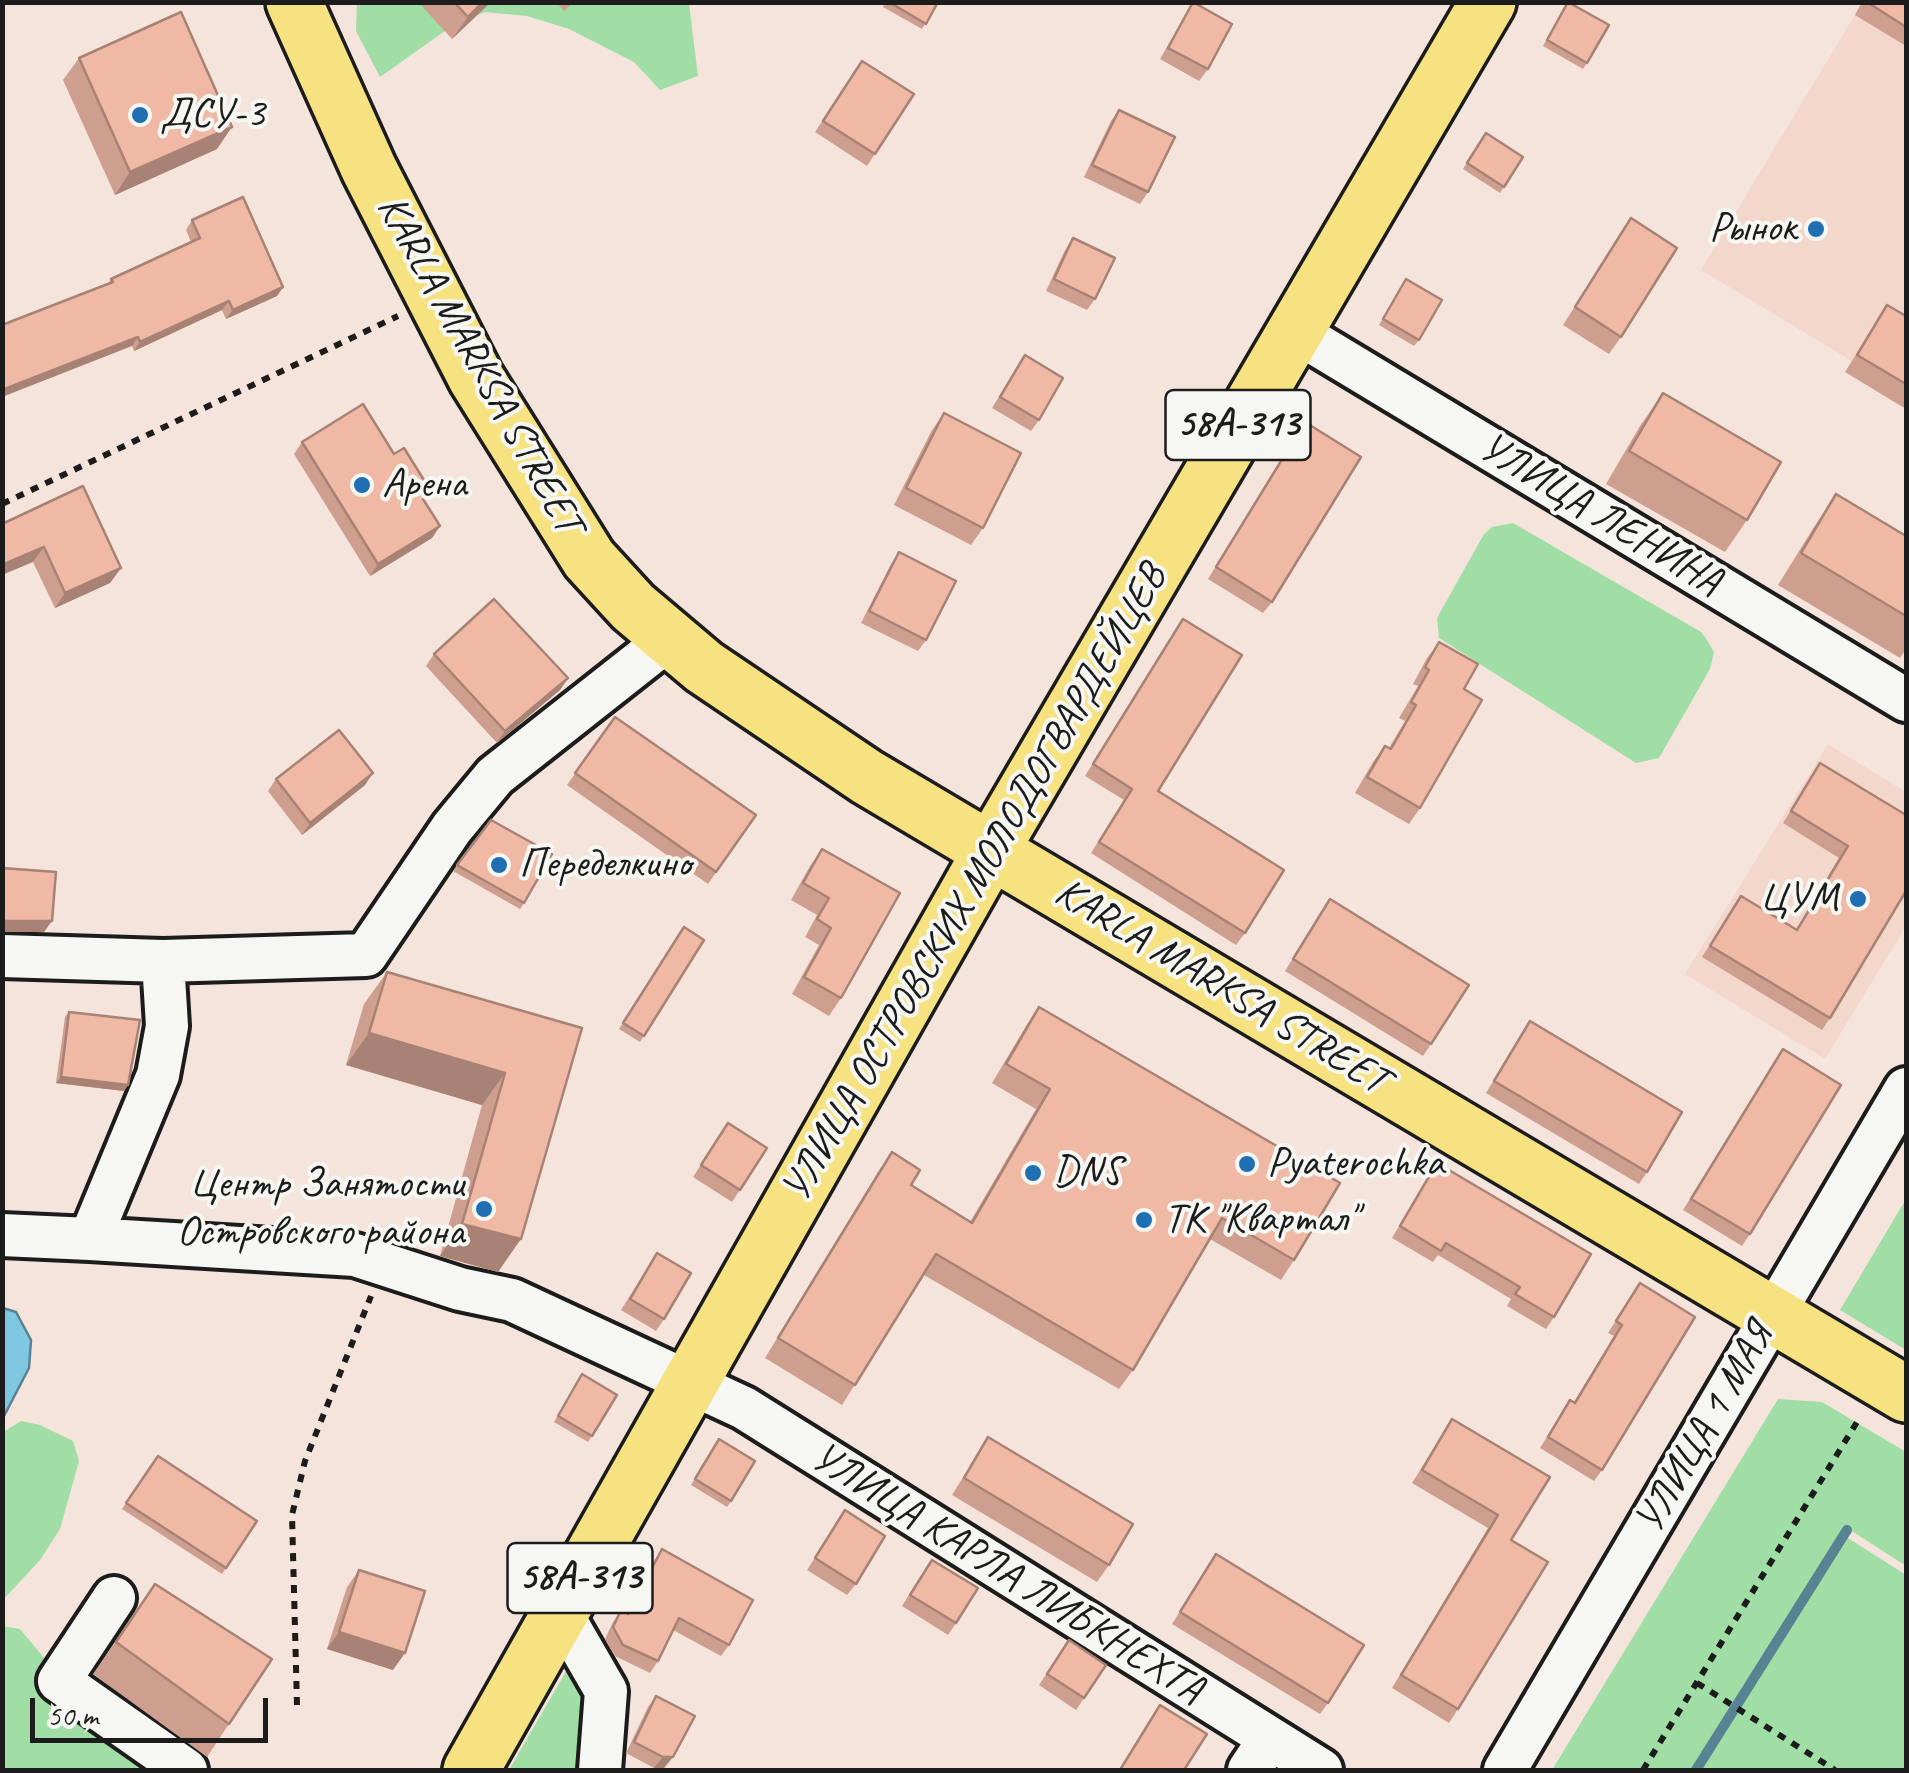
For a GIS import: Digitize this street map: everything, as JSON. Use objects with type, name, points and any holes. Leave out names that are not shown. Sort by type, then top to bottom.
[{"type":"main road","name":"KARLA MARKSA STREET","points":[[294,2],[369,169],[496,412],[589,559],[670,638],[704,667],[866,777],[1906,1394]]},
{"type":"main road","name":"УЛИЦА ОСТРОВСКИХ МОЛОДОГВАРДЕЙЦЕВ","points":[[471,1770],[992,850],[1488,2]]},
{"type":"street","name":"УЛИЦА ЛЕНИНА","points":[[1293,330],[1906,700]]},
{"type":"street","points":[[2,956],[163,961],[366,956],[452,828],[495,776],[670,638]]},
{"type":"street","points":[[90,1239],[158,1074],[167,1026],[163,961]]},
{"type":"street","name":"УЛИЦА 1 МАЯ","points":[[1505,1770],[1906,1089]]},
{"type":"street","name":"УЛИЦА КАРЛА ЛИБКНЕХТА","points":[[2,1235],[370,1259],[460,1289],[512,1300],[744,1408],[1259,1755],[1322,1770]]},
{"type":"street","points":[[114,1598],[58,1681],[186,1770]]},
{"type":"street","points":[[560,1613],[606,1690],[600,1770]]},
{"type":"path","points":[[2,504],[436,299]]},
{"type":"path","points":[[298,1705],[292,1515],[305,1461],[333,1386],[370,1259]]},
{"type":"path","points":[[1642,1770],[1857,1422]]},
{"type":"path","points":[[1697,1683],[1835,1770]]},
{"type":"shaded area","name":"Рынок","points":[[1862,3],[1906,3],[1906,394],[1701,270]]},
{"type":"shaded area","points":[[1828,744],[1906,792],[1906,926],[1825,1059],[1685,974]]},
{"type":"green space","points":[[357,3],[689,3],[698,76],[660,90],[634,62],[569,29],[527,16],[485,12],[452,26],[380,77],[356,31]]},
{"type":"green space","points":[[1513,523],[1701,632],[1707,640],[1714,652],[1710,669],[1659,758],[1636,763],[1439,638],[1437,618],[1484,534],[1492,527]]},
{"type":"green space","points":[[1906,1199],[1906,1350],[1840,1310]]},
{"type":"green space","points":[[1778,1399],[1822,1402],[1906,1452],[1906,1566],[1844,1526],[1691,1770],[1552,1770]]},
{"type":"green space","points":[[21,1421],[40,1425],[73,1441],[79,1461],[60,1529],[40,1560],[3,1600],[3,1432]]},
{"type":"green space","points":[[1848,1538],[1906,1575],[1906,1770],[1701,1770]]},
{"type":"green space","points":[[2,1626],[20,1629],[45,1659],[36,1675],[161,1770],[3,1770]]},
{"type":"green space","points":[[572,1661],[579,1667],[585,1701],[583,1757],[576,1770],[509,1770]]},
{"type":"water","points":[[3,1308],[16,1312],[31,1340],[29,1368],[3,1418]]},
{"type":"building","points":[[454,2],[483,2],[468,17]]},
{"type":"building","points":[[889,2],[938,2],[926,24]]},
{"type":"building","points":[[1193,2],[1232,24],[1208,69],[1168,48]]},
{"type":"building","points":[[1568,2],[1609,25],[1587,63],[1547,40]]},
{"type":"building","points":[[1867,2],[1906,2],[1906,27]]},
{"type":"building","name":"ДСУ-3","points":[[181,12],[232,127],[130,172],[79,58]]},
{"type":"building","points":[[862,61],[914,94],[875,154],[823,121]]},
{"type":"building","points":[[1119,110],[1175,137],[1148,192],[1092,165]]},
{"type":"building","points":[[1486,133],[1523,157],[1504,187],[1467,163]]},
{"type":"building","points":[[243,197],[283,287],[233,310],[229,301],[140,342],[138,337],[2,390],[2,325],[113,282],[111,279],[200,238],[192,220]]},
{"type":"building","points":[[1631,218],[1677,248],[1621,337],[1575,307]]},
{"type":"building","points":[[1073,238],[1115,258],[1095,299],[1054,279]]},
{"type":"building","points":[[1406,279],[1442,300],[1419,340],[1383,319]]},
{"type":"building","points":[[1887,305],[1906,316],[1906,384],[1857,355]]},
{"type":"building","points":[[1025,355],[1063,378],[1039,420],[1000,397]]},
{"type":"building","points":[[1663,393],[1781,462],[1747,520],[1629,451]]},
{"type":"building","name":"Арена","points":[[363,404],[394,454],[404,448],[432,493],[423,499],[440,526],[378,564],[302,442]]},
{"type":"building","points":[[944,413],[1021,453],[983,528],[906,488]]},
{"type":"building","points":[[1305,422],[1361,457],[1272,602],[1216,567]]},
{"type":"building","points":[[83,486],[121,568],[65,593],[44,547],[2,565],[2,524]]},
{"type":"building","points":[[1836,494],[1906,536],[1906,616],[1801,553]]},
{"type":"building","points":[[899,552],[956,581],[926,640],[869,611]]},
{"type":"building","points":[[494,599],[568,678],[505,731],[434,654]]},
{"type":"building","points":[[1183,619],[1242,655],[1158,791],[1284,870],[1245,933],[1099,842],[1132,789],[1093,764]]},
{"type":"building","points":[[1439,642],[1478,664],[1464,689],[1482,700],[1420,808],[1367,777],[1385,746],[1391,749],[1416,705],[1411,702]]},
{"type":"building","points":[[615,717],[756,815],[716,872],[575,773]]},
{"type":"building","points":[[339,730],[373,773],[310,823],[276,779]]},
{"type":"building","name":"ЦУМ","points":[[1820,763],[1906,815],[1906,891],[1830,1018],[1710,946],[1741,896],[1797,930],[1848,846],[1791,811]]},
{"type":"building","name":"Переделкино","points":[[491,820],[552,854],[524,903],[457,865]]},
{"type":"building","points":[[822,849],[900,893],[841,998],[804,977],[831,928],[817,919],[829,898],[803,883]]},
{"type":"building","points":[[2,868],[56,872],[52,921],[2,921]]},
{"type":"building","points":[[1330,899],[1469,985],[1431,1044],[1293,959]]},
{"type":"building","points":[[684,927],[704,940],[644,1036],[623,1023]]},
{"type":"building","points":[[387,972],[582,1028],[521,1239],[462,1224],[505,1073],[369,1033]]},
{"type":"building","name":"ТК \"Квартал\"","points":[[1039,1007],[1340,1183],[1294,1260],[1222,1218],[1133,1370],[936,1254],[855,1385],[778,1338],[892,1152],[920,1170],[911,1185],[972,1223],[1050,1089],[1006,1064]]},
{"type":"building","points":[[69,1012],[140,1020],[128,1085],[61,1077]]},
{"type":"building","points":[[1530,1021],[1682,1112],[1647,1172],[1494,1081]]},
{"type":"building","points":[[1783,1049],[1841,1085],[1750,1234],[1691,1199]]},
{"type":"building","points":[[728,1123],[767,1148],[740,1190],[701,1165]]},
{"type":"building","points":[[1437,1163],[1591,1254],[1554,1317],[1515,1294],[1520,1287],[1446,1243],[1441,1251],[1400,1226]]},
{"type":"building","points":[[657,1253],[691,1273],[664,1319],[630,1299]]},
{"type":"building","points":[[1640,1283],[1695,1317],[1602,1470],[1548,1437],[1570,1400],[1575,1403],[1622,1325],[1616,1321]]},
{"type":"building","points":[[582,1374],[617,1395],[592,1436],[558,1416]]},
{"type":"building","points":[[1452,1419],[1550,1477],[1511,1540],[1548,1562],[1458,1709],[1401,1675],[1498,1515],[1422,1470]]},
{"type":"building","points":[[988,1437],[1133,1524],[1109,1565],[964,1478]]},
{"type":"building","points":[[719,1439],[755,1461],[731,1501],[695,1479]]},
{"type":"building","points":[[158,1456],[257,1521],[226,1568],[126,1503]]},
{"type":"building","points":[[845,1510],[885,1536],[856,1584],[815,1558]]},
{"type":"building","points":[[662,1549],[753,1600],[729,1645],[679,1618],[658,1661],[623,1645],[613,1627],[621,1610],[628,1614]]},
{"type":"building","points":[[1216,1554],[1364,1645],[1328,1703],[1180,1612]]},
{"type":"building","points":[[932,1560],[978,1588],[956,1623],[910,1595]]},
{"type":"building","points":[[359,1570],[425,1591],[405,1653],[339,1632]]},
{"type":"building","points":[[155,1584],[272,1659],[229,1724],[116,1642]]},
{"type":"building","points":[[1069,1640],[1106,1665],[1084,1698],[1047,1674]]},
{"type":"building","points":[[656,1696],[695,1716],[673,1757],[663,1757],[634,1742]]},
{"type":"building","points":[[1160,1705],[1207,1734],[1184,1770],[1120,1770]]},
{"type":"waterway","points":[[1696,1770],[1847,1530]]},
{"type":"place","name":"ДСУ-3","points":[[140,115]]},
{"type":"place","name":"Рынок","points":[[1816,229]]},
{"type":"place","name":"Арена","points":[[362,485]]},
{"type":"place","name":"Переделкино","points":[[499,865]]},
{"type":"place","name":"ЦУМ","points":[[1858,899]]},
{"type":"place","name":"Pyaterochka","points":[[1247,1164]]},
{"type":"place","name":"DNS","points":[[1033,1173]]},
{"type":"place","name":"Центр Занятости Островского района","points":[[484,1209]]},
{"type":"place","name":"ТК \"Квартал\"","points":[[1144,1220]]}]
